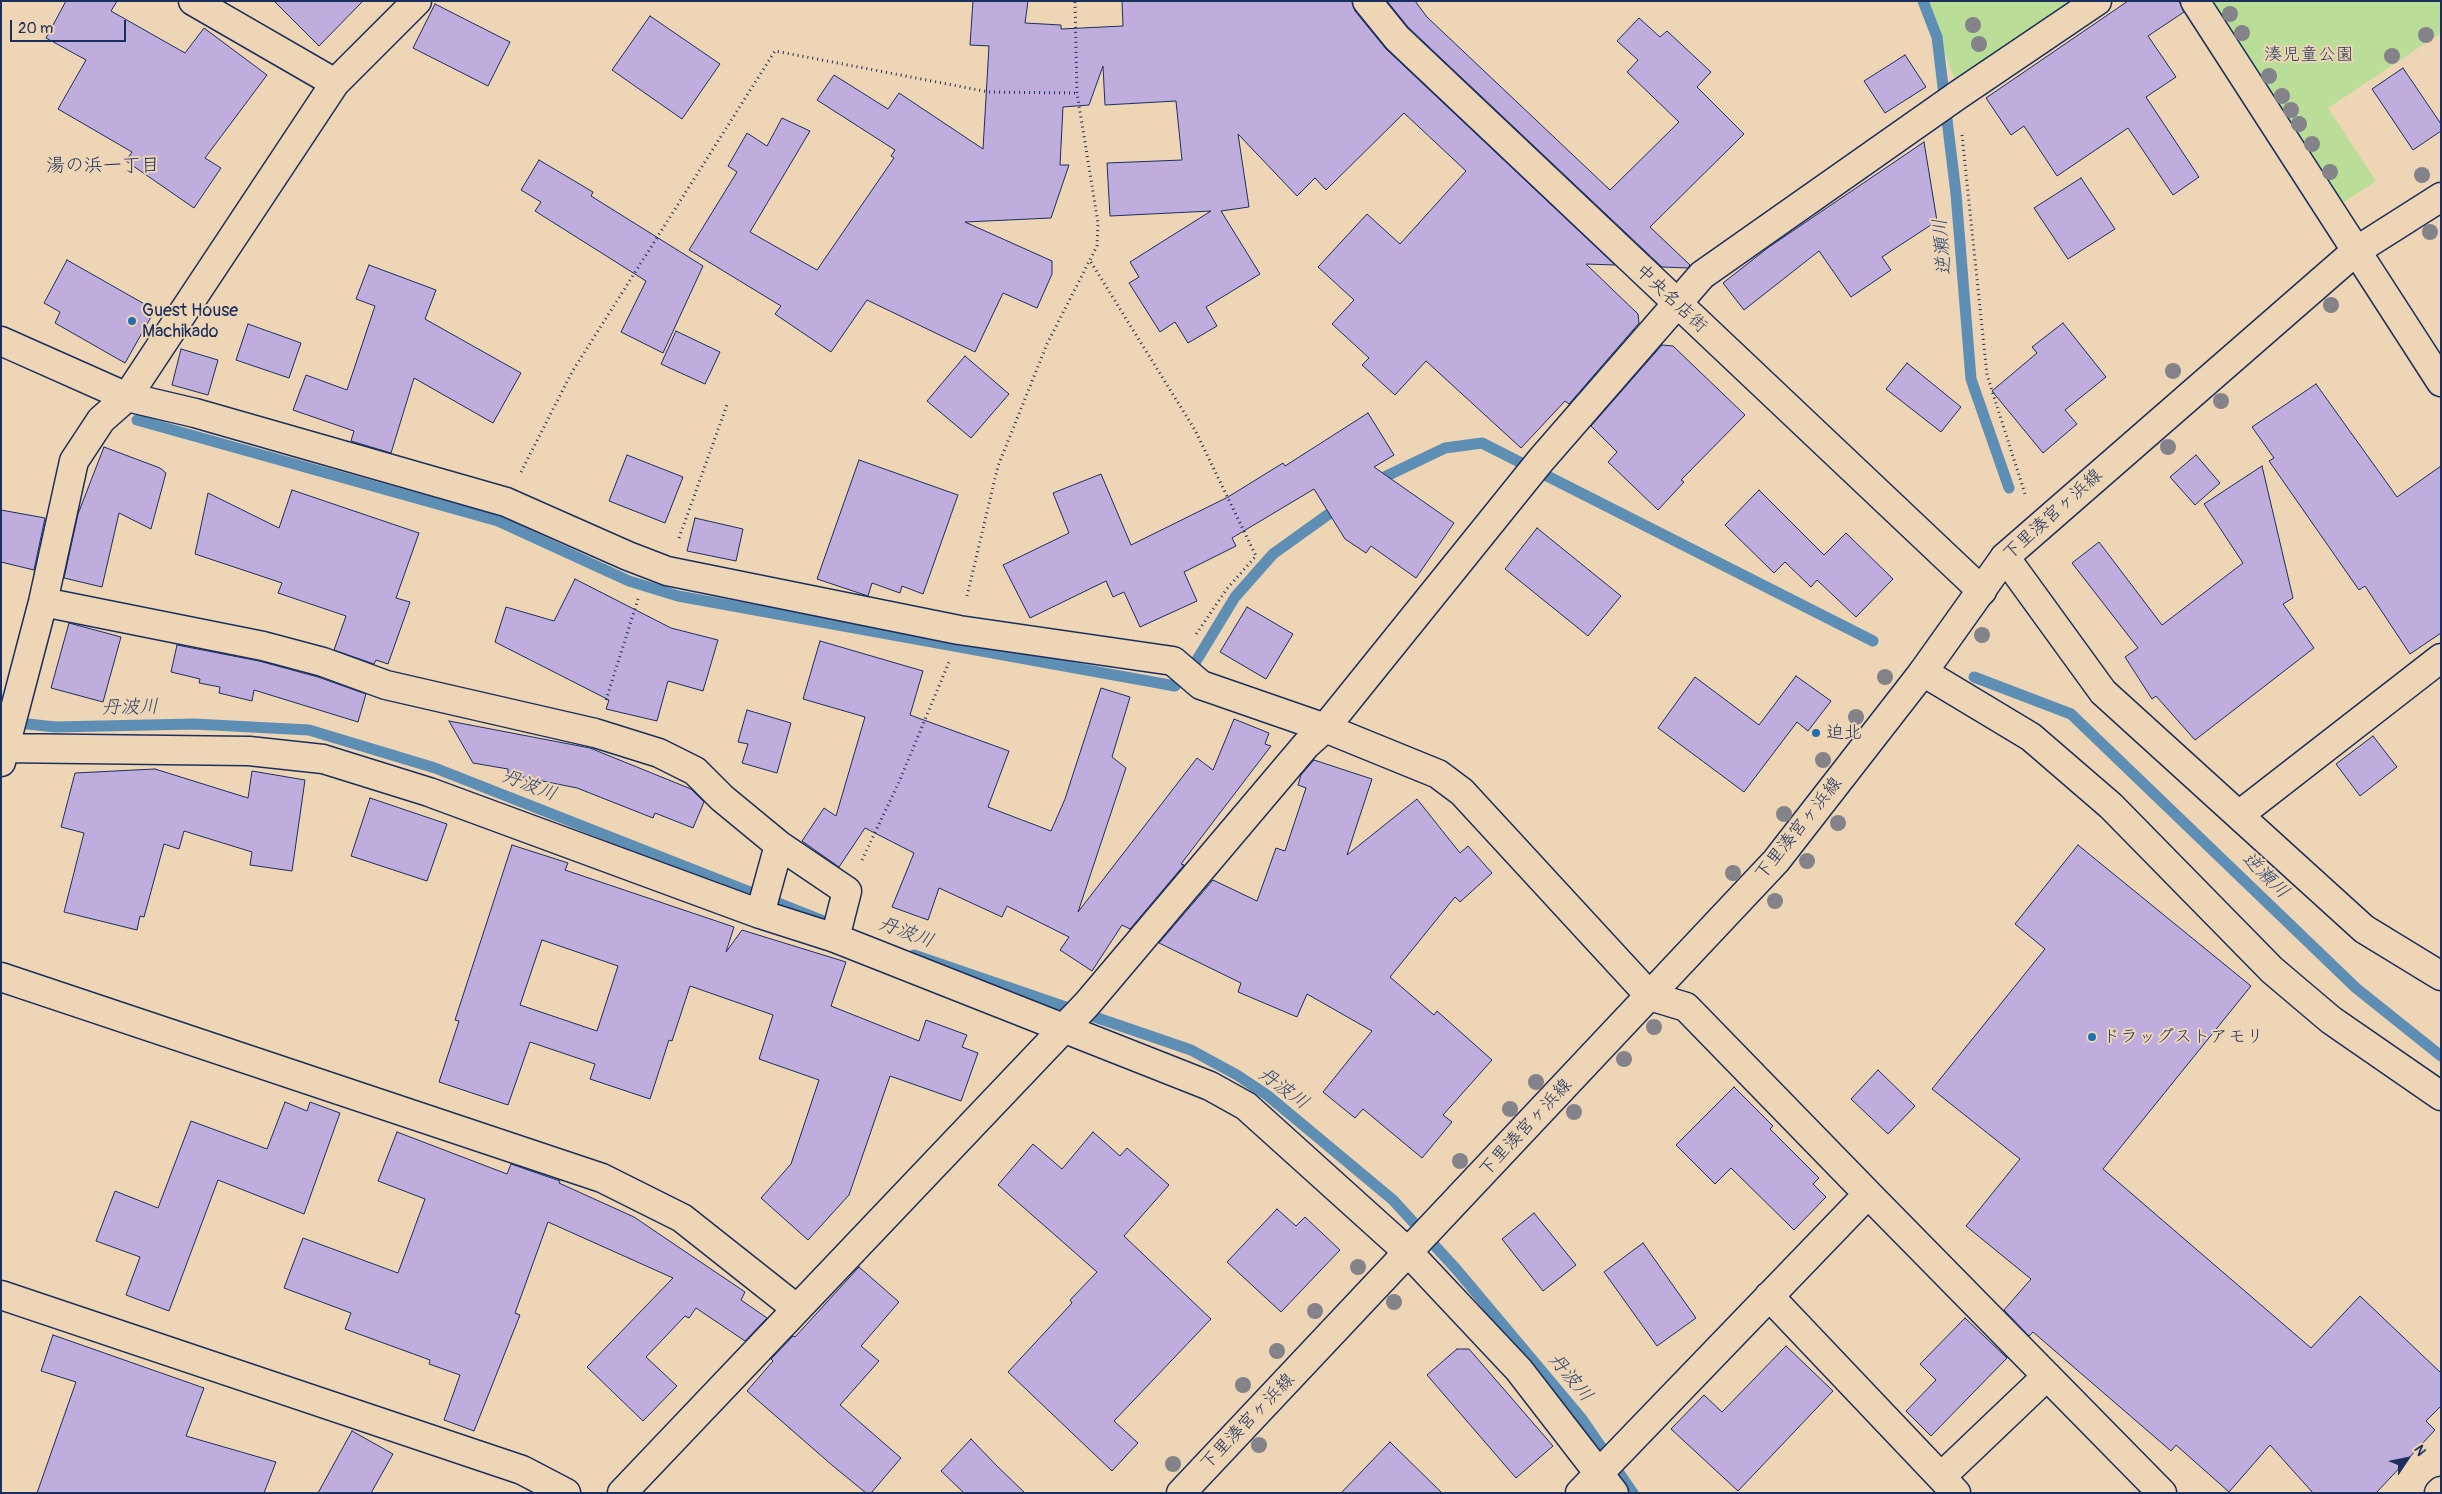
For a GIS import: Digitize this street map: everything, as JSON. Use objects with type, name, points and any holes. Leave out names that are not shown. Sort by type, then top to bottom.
[{"type":"street","points":[[193,1],[334,83]]},
{"type":"street","points":[[417,1],[334,83],[127,397],[101,420],[74,460],[20,697],[2,753],[249,751],[323,759],[429,792],[760,914],[835,938],[1210,1086],[1246,1106],[1409,1253],[1519,1370],[1606,1476]]},
{"type":"street","name":"中央名店街","points":[[1368,1],[1396,38],[1982,591]]},
{"type":"street","points":[[622,1493],[1087,1004],[1306,745],[1325,728],[1535,468],[1702,275],[1921,120],[2098,1]]},
{"type":"street","points":[[2195,1],[2441,382]]},
{"type":"street","name":"下里湊宮ヶ浜線","points":[[1181,1493],[1776,861],[1923,672],[1982,591],[2004,557],[2356,252],[2441,197]]},
{"type":"street","points":[[1,341],[127,397],[196,413],[506,502],[628,556],[667,571],[959,630],[1173,661],[1201,685],[1325,728],[1438,774],[1462,792],[1650,996],[1686,1008],[2162,1493]]},
{"type":"street","points":[[2004,557],[2103,692],[2364,929],[2441,976]]},
{"type":"street","points":[[43,602],[263,646],[323,662],[386,685],[595,733],[659,753],[695,771],[722,798],[779,845],[847,891],[835,938]]},
{"type":"street","points":[[2238,815],[2441,658]]},
{"type":"street","points":[[1923,672],[2031,738],[2111,806],[2272,970],[2331,1020],[2441,1096]]},
{"type":"street","points":[[760,914],[779,845]]},
{"type":"street","points":[[1,977],[602,1178],[682,1218],[797,1308]]},
{"type":"street","points":[[1580,1493],[1606,1476],[1628,1443],[1868,1194]]},
{"type":"street","points":[[1,1295],[522,1470],[566,1493]]},
{"type":"street","points":[[1769,1296],[1949,1485],[2047,1376]]},
{"type":"path","points":[[959,630],[998,466],[1047,344],[1097,246],[1098,223],[1077,93],[1075,1]]},
{"type":"path","points":[[506,502],[572,372],[775,51],[989,92],[1077,93]]},
{"type":"path","points":[[1958,95],[1987,375],[2036,528]]},
{"type":"path","points":[[1090,262],[1195,430],[1256,556],[1226,590],[1197,634],[1173,661]]},
{"type":"path","points":[[667,571],[728,402]]},
{"type":"path","points":[[595,733],[639,595]]},
{"type":"path","points":[[847,891],[899,782],[947,670]]},
{"type":"green space","points":[[1925,1],[2071,1],[1955,80]]},
{"type":"green space","name":"湊児童公園","points":[[2209,1],[2441,1],[2441,33],[2328,108],[2376,181],[2341,204]]},
{"type":"building","points":[[66,1],[117,1],[111,11],[185,53],[204,28],[267,75],[205,158],[221,168],[194,208],[126,161],[132,152],[58,109],[86,60],[46,38]]},
{"type":"building","points":[[274,1],[363,1],[319,46]]},
{"type":"building","points":[[973,1],[1028,1],[1025,23],[1061,25],[1061,29],[1123,26],[1122,1],[1352,1],[1355,11],[1386,49],[1615,265],[1586,264],[1638,314],[1639,323],[1569,404],[1565,401],[1521,448],[1426,361],[1395,395],[1362,365],[1369,358],[1332,324],[1354,300],[1318,267],[1367,214],[1400,244],[1466,171],[1404,113],[1326,190],[1315,178],[1297,196],[1238,134],[1249,207],[1221,211],[1260,274],[1206,307],[1217,326],[1188,343],[1175,322],[1160,332],[1129,283],[1139,277],[1130,262],[1211,211],[1110,216],[1107,163],[1182,160],[1176,101],[1105,105],[1103,66],[1089,105],[1063,107],[1060,165],[1069,165],[1051,218],[965,222],[1052,261],[1052,274],[1037,308],[1003,293],[975,352],[867,300],[831,352],[775,314],[781,306],[689,250],[737,172],[728,166],[747,133],[767,146],[782,118],[810,131],[750,232],[817,270],[894,158],[891,156],[895,150],[817,100],[834,75],[888,109],[899,93],[983,149],[989,46],[970,45]]},
{"type":"building","points":[[1387,1],[1415,1],[1427,17],[1610,190],[1679,122],[1627,72],[1638,60],[1617,41],[1639,18],[1660,37],[1667,31],[1711,72],[1697,87],[1744,134],[1650,227],[1690,265],[1688,268],[1662,267],[1408,27]]},
{"type":"building","points":[[2128,1],[2179,1],[2184,12],[2148,36],[2176,77],[2146,97],[2199,177],[2173,195],[2128,128],[2057,176],[2024,126],[2011,135],[1986,98]]},
{"type":"building","points":[[435,4],[510,42],[488,86],[413,48]]},
{"type":"building","points":[[650,16],[720,64],[682,119],[612,70]]},
{"type":"building","points":[[1905,55],[1926,87],[1885,113],[1864,81]]},
{"type":"building","points":[[2403,68],[2441,124],[2441,131],[2413,150],[2372,89]]},
{"type":"building","points":[[1924,142],[1937,221],[1882,257],[1891,270],[1851,297],[1819,251],[1744,310],[1723,283],[1769,247]]},
{"type":"building","points":[[539,160],[593,192],[591,196],[703,266],[663,353],[621,332],[646,281],[535,211],[541,202],[521,190]]},
{"type":"building","points":[[2081,178],[2115,229],[2068,259],[2034,208]]},
{"type":"building","points":[[67,260],[155,310],[125,363],[55,323],[60,312],[44,303]]},
{"type":"building","points":[[369,265],[436,290],[425,319],[521,373],[493,423],[414,378],[391,453],[351,441],[354,431],[293,410],[306,375],[347,390],[375,306],[356,299]]},
{"type":"building","points":[[2063,323],[2106,377],[2065,410],[2077,424],[2043,453],[1992,391],[2037,353],[2032,347]]},
{"type":"building","points":[[248,324],[301,343],[289,378],[236,360]]},
{"type":"building","points":[[676,331],[720,352],[705,384],[661,364]]},
{"type":"building","points":[[1662,345],[1673,346],[1745,415],[1681,480],[1684,482],[1658,510],[1608,462],[1617,452],[1591,426]]},
{"type":"building","points":[[181,349],[218,360],[208,395],[172,385]]},
{"type":"building","points":[[965,356],[1009,394],[971,438],[927,401]]},
{"type":"building","points":[[1907,363],[1961,407],[1941,432],[1886,389]]},
{"type":"building","points":[[2316,384],[2397,497],[2441,466],[2441,633],[2410,654],[2365,586],[2359,590],[2269,461],[2274,458],[2252,427]]},
{"type":"building","points":[[1368,413],[1394,455],[1374,467],[1454,523],[1416,578],[1371,546],[1366,553],[1345,539],[1314,489],[1232,538],[1236,546],[1184,572],[1197,601],[1140,627],[1124,592],[1113,597],[1106,581],[1030,618],[1003,565],[1069,533],[1053,493],[1101,474],[1131,545],[1228,497],[1283,463],[1285,466]]},
{"type":"building","points":[[104,447],[160,468],[166,473],[151,529],[119,513],[102,587],[64,578],[78,514]]},
{"type":"building","points":[[627,455],[683,477],[665,523],[609,501]]},
{"type":"building","points":[[2196,455],[2220,483],[2195,505],[2170,477]]},
{"type":"building","points":[[859,460],[958,495],[923,594],[902,586],[900,593],[872,583],[868,596],[817,579]]},
{"type":"building","points":[[2262,466],[2293,598],[2283,604],[2314,648],[2195,740],[2156,696],[2152,699],[2125,657],[2138,648],[2072,563],[2099,542],[2162,625],[2243,563],[2204,504]]},
{"type":"building","points":[[292,490],[419,533],[396,598],[410,602],[388,664],[376,660],[374,664],[334,650],[346,616],[278,593],[282,583],[195,554],[208,493],[279,528]]},
{"type":"building","points":[[1759,490],[1824,555],[1846,533],[1893,579],[1856,617],[1817,580],[1811,587],[1785,562],[1774,573],[1725,525]]},
{"type":"building","points":[[1,510],[45,518],[34,570],[1,562]]},
{"type":"building","points":[[695,518],[743,529],[736,561],[687,551]]},
{"type":"building","points":[[1537,528],[1621,596],[1588,636],[1505,569]]},
{"type":"building","points":[[575,579],[671,628],[718,640],[703,691],[668,681],[657,721],[606,709],[609,700],[495,642],[506,607],[554,621]]},
{"type":"building","points":[[1247,607],[1293,634],[1266,679],[1220,652]]},
{"type":"building","points":[[69,623],[121,637],[103,702],[51,688]]},
{"type":"building","points":[[820,641],[923,671],[910,715],[1009,751],[988,807],[1051,831],[1065,799],[1101,688],[1130,697],[1112,757],[1126,768],[1078,912],[1197,758],[1213,770],[1234,719],[1269,733],[1265,744],[1271,746],[1181,864],[1184,865],[1130,929],[1122,925],[1092,971],[1060,950],[1069,937],[1007,906],[1002,917],[939,888],[928,920],[892,907],[914,853],[865,828],[839,867],[802,841],[824,808],[836,816],[865,717],[803,699]]},
{"type":"building","points":[[177,645],[259,661],[318,677],[366,694],[358,722],[254,690],[252,701],[219,693],[220,687],[199,683],[200,679],[171,672]]},
{"type":"building","points":[[1796,676],[1831,701],[1808,731],[1797,722],[1744,792],[1658,728],[1695,677],[1759,725]]},
{"type":"building","points":[[747,710],[791,723],[777,773],[742,763],[748,744],[738,742]]},
{"type":"building","points":[[449,721],[590,748],[691,789],[704,802],[693,828],[655,813],[653,818],[577,788],[508,774],[508,769],[473,763]]},
{"type":"building","points":[[2373,736],[2397,767],[2360,796],[2336,764]]},
{"type":"building","points":[[1314,760],[1372,779],[1347,855],[1417,799],[1460,853],[1468,846],[1492,873],[1460,902],[1455,897],[1390,977],[1434,1015],[1437,1011],[1492,1060],[1443,1115],[1452,1122],[1422,1158],[1363,1109],[1355,1118],[1323,1092],[1372,1031],[1307,994],[1297,1017],[1238,992],[1241,983],[1159,943],[1213,880],[1257,901],[1276,848],[1285,851],[1306,788],[1298,785],[1301,775]]},
{"type":"building","points":[[155,769],[248,798],[252,771],[305,780],[292,871],[250,865],[252,852],[184,831],[179,849],[164,844],[144,917],[140,916],[137,930],[64,912],[84,833],[61,827],[75,773]]},
{"type":"building","points":[[370,798],[447,824],[427,881],[351,856]]},
{"type":"building","points":[[512,845],[568,863],[565,870],[734,927],[726,952],[742,930],[846,962],[831,1006],[919,1041],[926,1020],[967,1035],[962,1047],[978,1053],[961,1101],[890,1076],[849,1195],[808,1240],[761,1198],[791,1164],[819,1080],[759,1059],[773,1015],[690,986],[672,1041],[669,1040],[650,1099],[590,1079],[595,1064],[530,1042],[508,1105],[439,1082],[459,1021],[455,1020]],"holes":[[[542,940],[618,966],[597,1031],[520,1005]]]},
{"type":"building","points":[[2078,845],[2251,986],[2103,1169],[2311,1348],[2360,1296],[2441,1373],[2441,1406],[2426,1421],[2435,1430],[2376,1493],[2313,1493],[2270,1445],[2229,1492],[2176,1445],[2171,1451],[2033,1332],[2029,1336],[2004,1310],[2031,1279],[1966,1226],[2020,1159],[1932,1089],[2045,949],[2015,924]]},
{"type":"building","points":[[1878,1070],[1915,1106],[1888,1134],[1851,1099]]},
{"type":"building","points":[[1734,1087],[1773,1126],[1770,1129],[1819,1178],[1813,1184],[1826,1197],[1794,1230],[1731,1168],[1715,1184],[1676,1145]]},
{"type":"building","points":[[285,1102],[307,1111],[310,1102],[340,1113],[304,1214],[218,1180],[169,1311],[126,1295],[140,1257],[96,1241],[115,1191],[158,1208],[191,1121],[267,1149]]},
{"type":"building","points":[[397,1132],[507,1174],[511,1164],[560,1181],[559,1183],[634,1217],[745,1292],[741,1300],[767,1318],[745,1341],[696,1308],[689,1318],[685,1316],[646,1357],[677,1386],[643,1421],[587,1367],[673,1278],[548,1222],[515,1313],[520,1315],[474,1431],[444,1420],[460,1375],[429,1364],[430,1360],[345,1329],[351,1313],[284,1288],[303,1238],[398,1273],[425,1199],[378,1181]]},
{"type":"building","points":[[1093,1132],[1120,1156],[1127,1148],[1169,1185],[1124,1236],[1211,1319],[1114,1421],[1138,1443],[1112,1471],[1008,1372],[1072,1303],[1070,1300],[1097,1272],[998,1185],[1033,1144],[1062,1169]]},
{"type":"building","points":[[1277,1209],[1296,1226],[1305,1217],[1340,1250],[1281,1312],[1227,1262]]},
{"type":"building","points":[[1534,1213],[1576,1265],[1543,1291],[1502,1239]]},
{"type":"building","points":[[1643,1243],[1696,1318],[1657,1346],[1604,1272]]},
{"type":"building","points":[[859,1267],[899,1302],[861,1346],[879,1361],[840,1405],[901,1458],[871,1493],[866,1493],[833,1466],[747,1391],[773,1361],[771,1359],[793,1336],[795,1337]]},
{"type":"building","points":[[1965,1318],[2007,1358],[1931,1436],[1906,1411],[1936,1380],[1920,1364]]},
{"type":"building","points":[[53,1335],[204,1388],[186,1436],[276,1462],[264,1493],[37,1493],[76,1382],[41,1371]]},
{"type":"building","points":[[1786,1346],[1833,1391],[1738,1491],[1671,1429],[1704,1395],[1722,1412]]},
{"type":"building","points":[[1457,1349],[1469,1349],[1553,1446],[1516,1478],[1427,1375]]},
{"type":"building","points":[[352,1431],[393,1454],[371,1493],[318,1493]]},
{"type":"building","points":[[971,1439],[1025,1493],[964,1493],[941,1471]]},
{"type":"building","points":[[1390,1442],[1442,1493],[1341,1493]]},
{"type":"waterway","name":"逆瀬川","points":[[1923,1],[1937,37],[1956,194],[1971,379],[2009,488]]},
{"type":"waterway","points":[[137,420],[498,521],[629,581],[678,596],[1175,686],[1195,663],[1235,597],[1273,554],[1340,506]]},
{"type":"waterway","points":[[1374,482],[1445,448],[1482,443],[1873,641]]},
{"type":"waterway","name":"逆瀬川","points":[[1974,677],[2071,714],[2356,988],[2441,1056]]},
{"type":"waterway","name":"丹波川","points":[[10,722],[55,727],[194,724],[309,730],[435,768],[824,921]]},
{"type":"waterway","name":"丹波川","points":[[914,955],[1191,1050],[1237,1075],[1267,1095],[1393,1200],[1457,1270],[1582,1419],[1633,1493]]},
{"type":"place","name":"Guest House Machikado","points":[[132,321]]},
{"type":"place","name":"迫北","points":[[1816,733]]},
{"type":"place","name":"ドラッグストアモリ","points":[[2092,1037]]},
{"type":"district","name":"湯の浜一丁目","points":[[103,166]]}]
